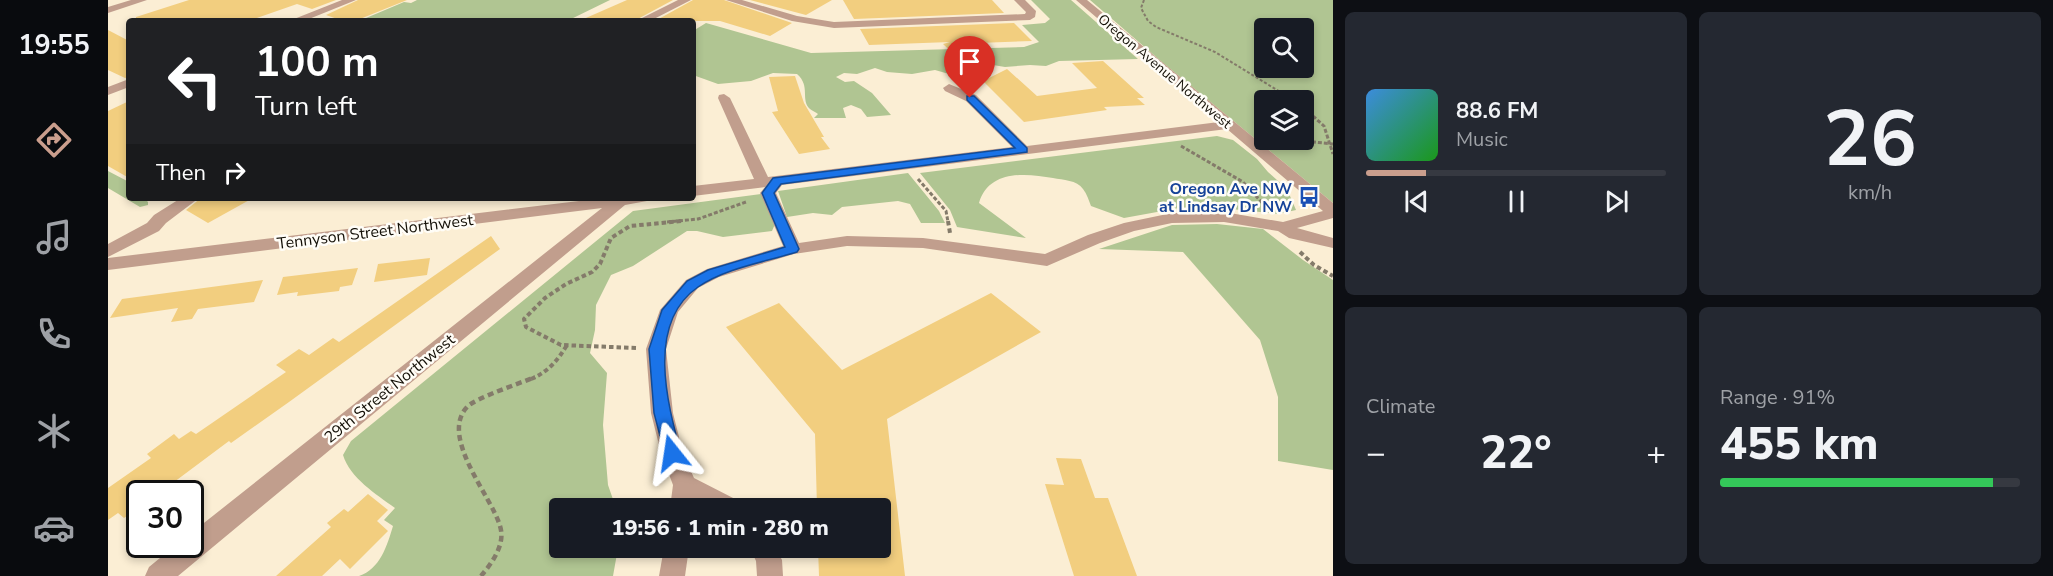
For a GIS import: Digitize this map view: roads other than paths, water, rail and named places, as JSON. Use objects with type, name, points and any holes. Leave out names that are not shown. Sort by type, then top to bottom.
[{"type":"street","points":[[108,10],[142,0]]},
{"type":"street","points":[[302,18],[351,0]]},
{"type":"street","points":[[647,18],[686,0]]},
{"type":"street","points":[[731,0],[805,21],[849,25],[1030,17],[1031,11],[1019,0]]},
{"type":"street","name":"Oregon Avenue Northwest","points":[[1081,0],[1333,212]]},
{"type":"street","points":[[108,91],[126,84]]},
{"type":"street","points":[[949,88],[970,98],[1023,150]]},
{"type":"street","points":[[724,98],[770,182],[768,193],[793,249]]},
{"type":"street","points":[[696,191],[1228,125]]},
{"type":"street","points":[[108,251],[153,227],[160,219],[187,201]]},
{"type":"street","name":"Tennyson Street Northwest","points":[[108,264],[620,201]]},
{"type":"street","name":"29th Street Northwest","points":[[158,576],[620,201]]},
{"type":"street","points":[[684,497],[662,413],[656,349],[669,310],[692,284],[713,273],[793,249],[847,241],[882,240],[1047,260],[1094,239],[1130,227],[1172,218],[1215,217],[1283,226],[1333,212]]},
{"type":"street","points":[[1283,226],[1295,234],[1333,243]]},
{"type":"street","points":[[672,576],[675,558]]},
{"type":"street","points":[[768,558],[770,576]]},
{"type":"place","name":"Oregon Ave NW at Lindsay Dr NW","points":[[1309,197]]}]
